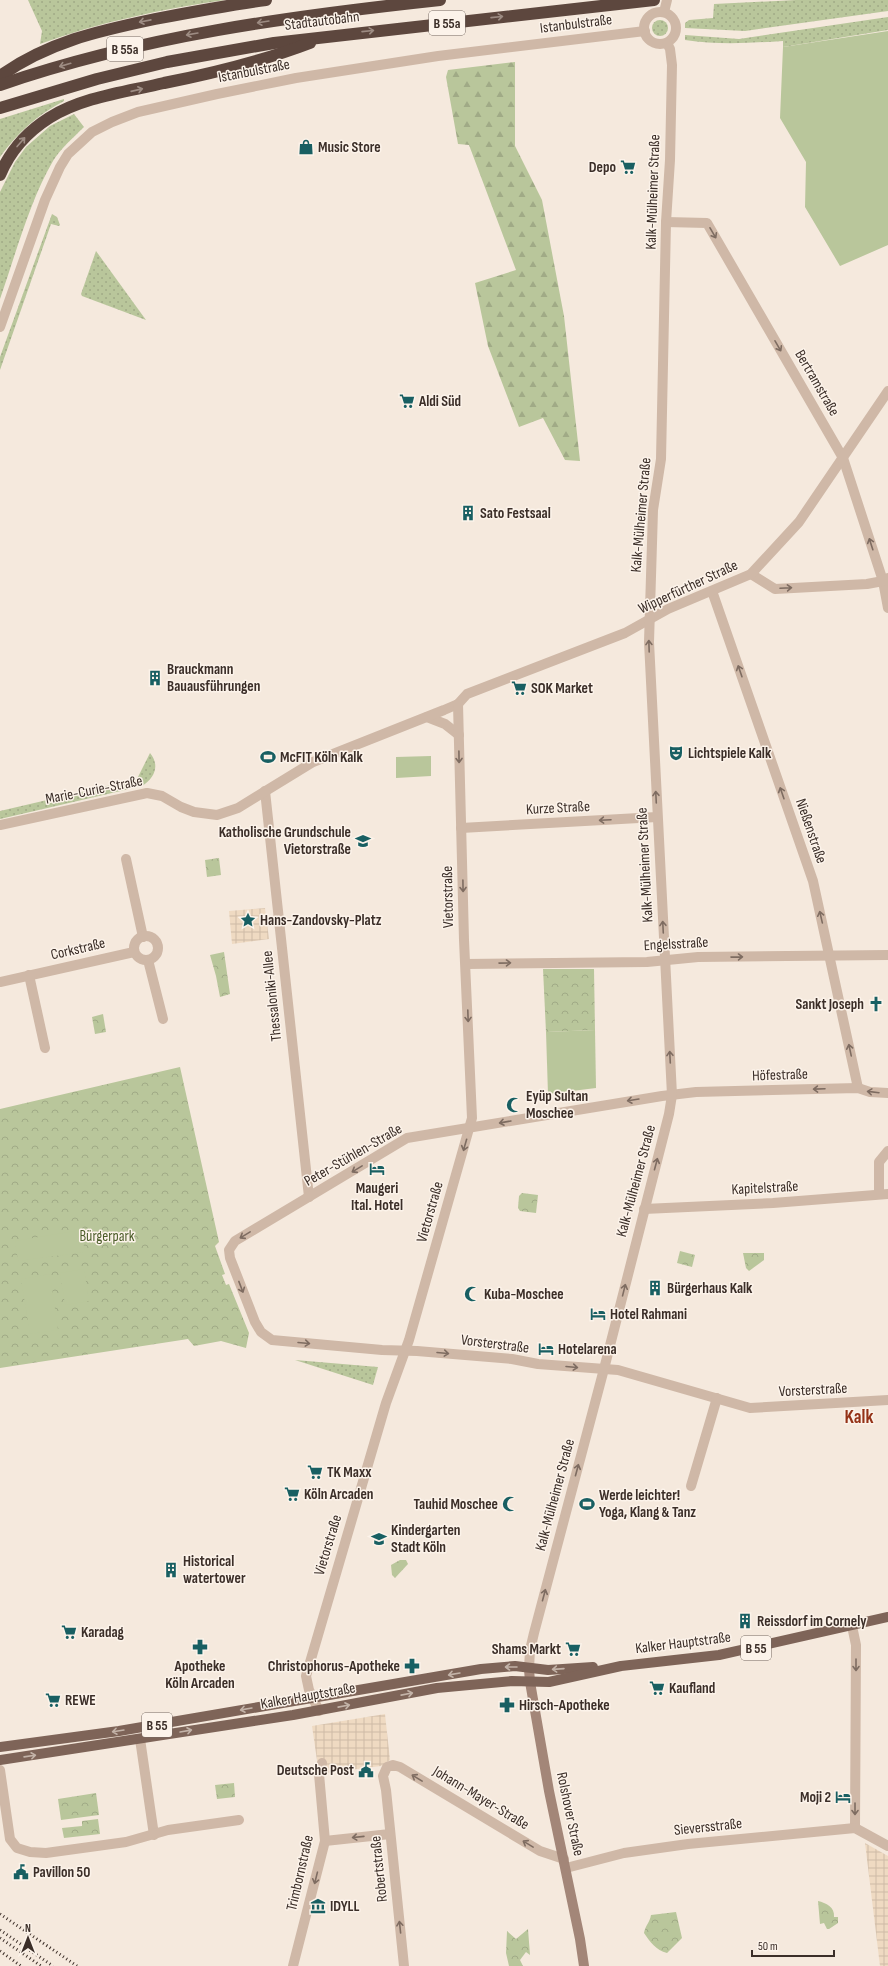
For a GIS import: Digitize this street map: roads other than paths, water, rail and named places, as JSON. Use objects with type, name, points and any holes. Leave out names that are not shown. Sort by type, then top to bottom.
[{"type":"highway","points":[[0,76],[16,65],[45,49],[74,38],[215,7],[266,0]]},
{"type":"highway","name":"Stadtautobahn","points":[[0,85],[80,60],[173,38],[304,16],[440,0]]},
{"type":"highway","name":"Stadtautobahn","points":[[0,108],[98,79],[168,62],[267,44],[330,35],[654,0]]},
{"type":"highway","points":[[0,174],[12,153],[34,129],[49,118],[69,108],[97,99],[210,74],[276,56],[330,35]]},
{"type":"main road","name":"Kalker Hauptstraße","points":[[0,1760],[319,1711],[437,1688],[512,1681],[549,1682],[622,1666],[719,1655],[888,1617]]},
{"type":"main road","name":"Kalker Hauptstraße","points":[[0,1747],[119,1731],[481,1669],[515,1666],[529,1669],[548,1670],[599,1666],[622,1666]]},
{"type":"street","points":[[664,12],[667,0]]},
{"type":"street","points":[[657,12],[664,12],[672,16],[676,25],[675,35],[667,43],[658,44],[648,39],[645,31],[645,23],[648,18],[657,12]]},
{"type":"street","name":"Istanbulstraße","points":[[0,327],[45,200],[60,167],[68,154],[92,132],[112,122],[138,112],[296,78],[438,56],[645,31]]},
{"type":"street","name":"Kalk-Mülheimer Straße","points":[[529,1669],[530,1650],[534,1633],[604,1369],[672,1096],[649,642],[653,510],[661,459],[666,222],[672,65],[667,43]]},
{"type":"street","name":"Bertramstraße","points":[[666,222],[707,223],[843,458],[886,579],[888,608]]},
{"type":"street","name":"Wipperfürther Straße","points":[[238,808],[313,762],[458,704],[468,694],[625,633],[668,609],[751,574],[799,522],[888,391]]},
{"type":"street","points":[[751,574],[775,589],[867,584],[886,579]]},
{"type":"street","name":"Nießenstraße","points":[[712,591],[813,881],[858,1088]]},
{"type":"street","name":"Vietorstraße","points":[[319,1711],[312,1698],[306,1676],[384,1410],[404,1350],[409,1340],[472,1118],[458,704]]},
{"type":"street","points":[[427,717],[445,724],[459,735]]},
{"type":"street","name":"Thessaloniki-Allee","points":[[265,791],[309,1197]]},
{"type":"street","name":"Marie-Curie-Straße","points":[[0,825],[147,793],[162,796],[181,807],[207,815],[217,815],[238,808]]},
{"type":"street","name":"Kurze Straße","points":[[461,828],[657,817]]},
{"type":"street","points":[[126,858],[143,937]]},
{"type":"street","points":[[143,937],[152,938],[157,944],[157,952],[148,960],[140,958],[134,952],[134,945],[143,937]]},
{"type":"street","name":"Corkstraße","points":[[0,982],[134,952]]},
{"type":"street","name":"Engelsstraße","points":[[466,964],[647,962],[698,957],[888,955]]},
{"type":"street","points":[[148,960],[163,1019]]},
{"type":"street","points":[[29,975],[44,1048]]},
{"type":"street","name":"Höfestraße","points":[[672,1096],[696,1092],[858,1088],[870,1092],[888,1092]]},
{"type":"street","name":"Peter-Stühlen-Straße","points":[[266,1337],[255,1322],[230,1258],[229,1250],[235,1241],[407,1138],[654,1097],[672,1096]]},
{"type":"street","points":[[884,1194],[879,1162],[888,1152]]},
{"type":"street","name":"Kapitelstraße","points":[[644,1209],[773,1203],[884,1194]]},
{"type":"street","name":"Vorsterstraße","points":[[266,1337],[272,1340],[382,1350],[404,1350],[512,1359],[538,1364],[618,1370],[750,1408],[888,1400]]},
{"type":"street","points":[[691,1486],[717,1398]]},
{"type":"street","points":[[852,1626],[856,1645],[855,1828],[888,1846]]},
{"type":"street","name":"Rolshover Straße","points":[[529,1669],[549,1791],[565,1864],[584,1966]]},
{"type":"street","points":[[140,1739],[154,1835]]},
{"type":"street","name":"Trimbornstraße","points":[[293,1966],[325,1841],[319,1774],[322,1763]]},
{"type":"street","name":"Johann-Mayer-Straße","points":[[384,1770],[393,1765],[400,1767],[540,1851],[565,1864]]},
{"type":"street","points":[[0,1770],[7,1832],[10,1839],[18,1848],[30,1852],[46,1853],[126,1842],[168,1830],[239,1820]]},
{"type":"street","name":"Robertstraße","points":[[384,1770],[383,1776],[404,1966]]},
{"type":"street","name":"Sieversstraße","points":[[565,1864],[624,1853],[681,1845],[855,1828]]},
{"type":"street","points":[[325,1841],[390,1834]]},
{"type":"railway","points":[[0,1914],[77,1966]]},
{"type":"railway","points":[[0,1930],[53,1966]]},
{"type":"railway","points":[[0,1938],[41,1966]]},
{"type":"railway","points":[[0,1951],[21,1966]]},
{"type":"place","name":"Music Store","points":[[306,147]]},
{"type":"place","name":"Depo","points":[[628,167]]},
{"type":"place","name":"Aldi Süd","points":[[407,401]]},
{"type":"place","name":"Sato Festsaal","points":[[468,513]]},
{"type":"place","name":"Brauckmann Bauausführungen","points":[[155,678]]},
{"type":"place","name":"SOK Market","points":[[519,688]]},
{"type":"place","name":"Lichtspiele Kalk","points":[[676,753]]},
{"type":"place","name":"McFIT Köln Kalk","points":[[268,757]]},
{"type":"place","name":"Katholische Grundschule Vietorstraße","points":[[363,841]]},
{"type":"place","name":"Hans-Zandovsky-Platz","points":[[248,920]]},
{"type":"place","name":"Sankt Joseph","points":[[876,1004]]},
{"type":"place","name":"Eyüp Sultan Moschee","points":[[514,1105]]},
{"type":"place","name":"Maugeri Ital. Hotel","points":[[377,1169]]},
{"type":"place","name":"Bürgerhaus Kalk","points":[[655,1288]]},
{"type":"place","name":"Kuba-Moschee","points":[[472,1294]]},
{"type":"place","name":"Hotel Rahmani","points":[[598,1314]]},
{"type":"place","name":"Hotelarena","points":[[546,1349]]},
{"type":"place","name":"TK Maxx","points":[[315,1472]]},
{"type":"place","name":"Köln Arcaden","points":[[292,1494]]},
{"type":"place","name":"Tauhid Moschee","points":[[510,1504]]},
{"type":"place","name":"Werde leichter! Yoga, Klang & Tanz","points":[[587,1504]]},
{"type":"place","name":"Kindergarten Stadt Köln","points":[[379,1539]]},
{"type":"place","name":"Historical watertower","points":[[171,1570]]},
{"type":"place","name":"Reissdorf im Cornely","points":[[745,1621]]},
{"type":"place","name":"Karadag","points":[[69,1632]]},
{"type":"place","name":"Apotheke Köln Arcaden","points":[[200,1647]]},
{"type":"place","name":"Shams Markt","points":[[573,1649]]},
{"type":"place","name":"Christophorus-Apotheke","points":[[412,1666]]},
{"type":"place","name":"Kaufland","points":[[657,1688]]},
{"type":"place","name":"REWE","points":[[53,1700]]},
{"type":"place","name":"Hirsch-Apotheke","points":[[507,1705]]},
{"type":"place","name":"Deutsche Post","points":[[366,1770]]},
{"type":"place","name":"Moji 2","points":[[843,1797]]},
{"type":"place","name":"Pavillon 50","points":[[21,1872]]},
{"type":"place","name":"IDYLL","points":[[318,1906]]},
{"type":"district","name":"Kalk","points":[[859,1417]]},
{"type":"park label","name":"Bürgerpark","points":[[107,1236]]}]
